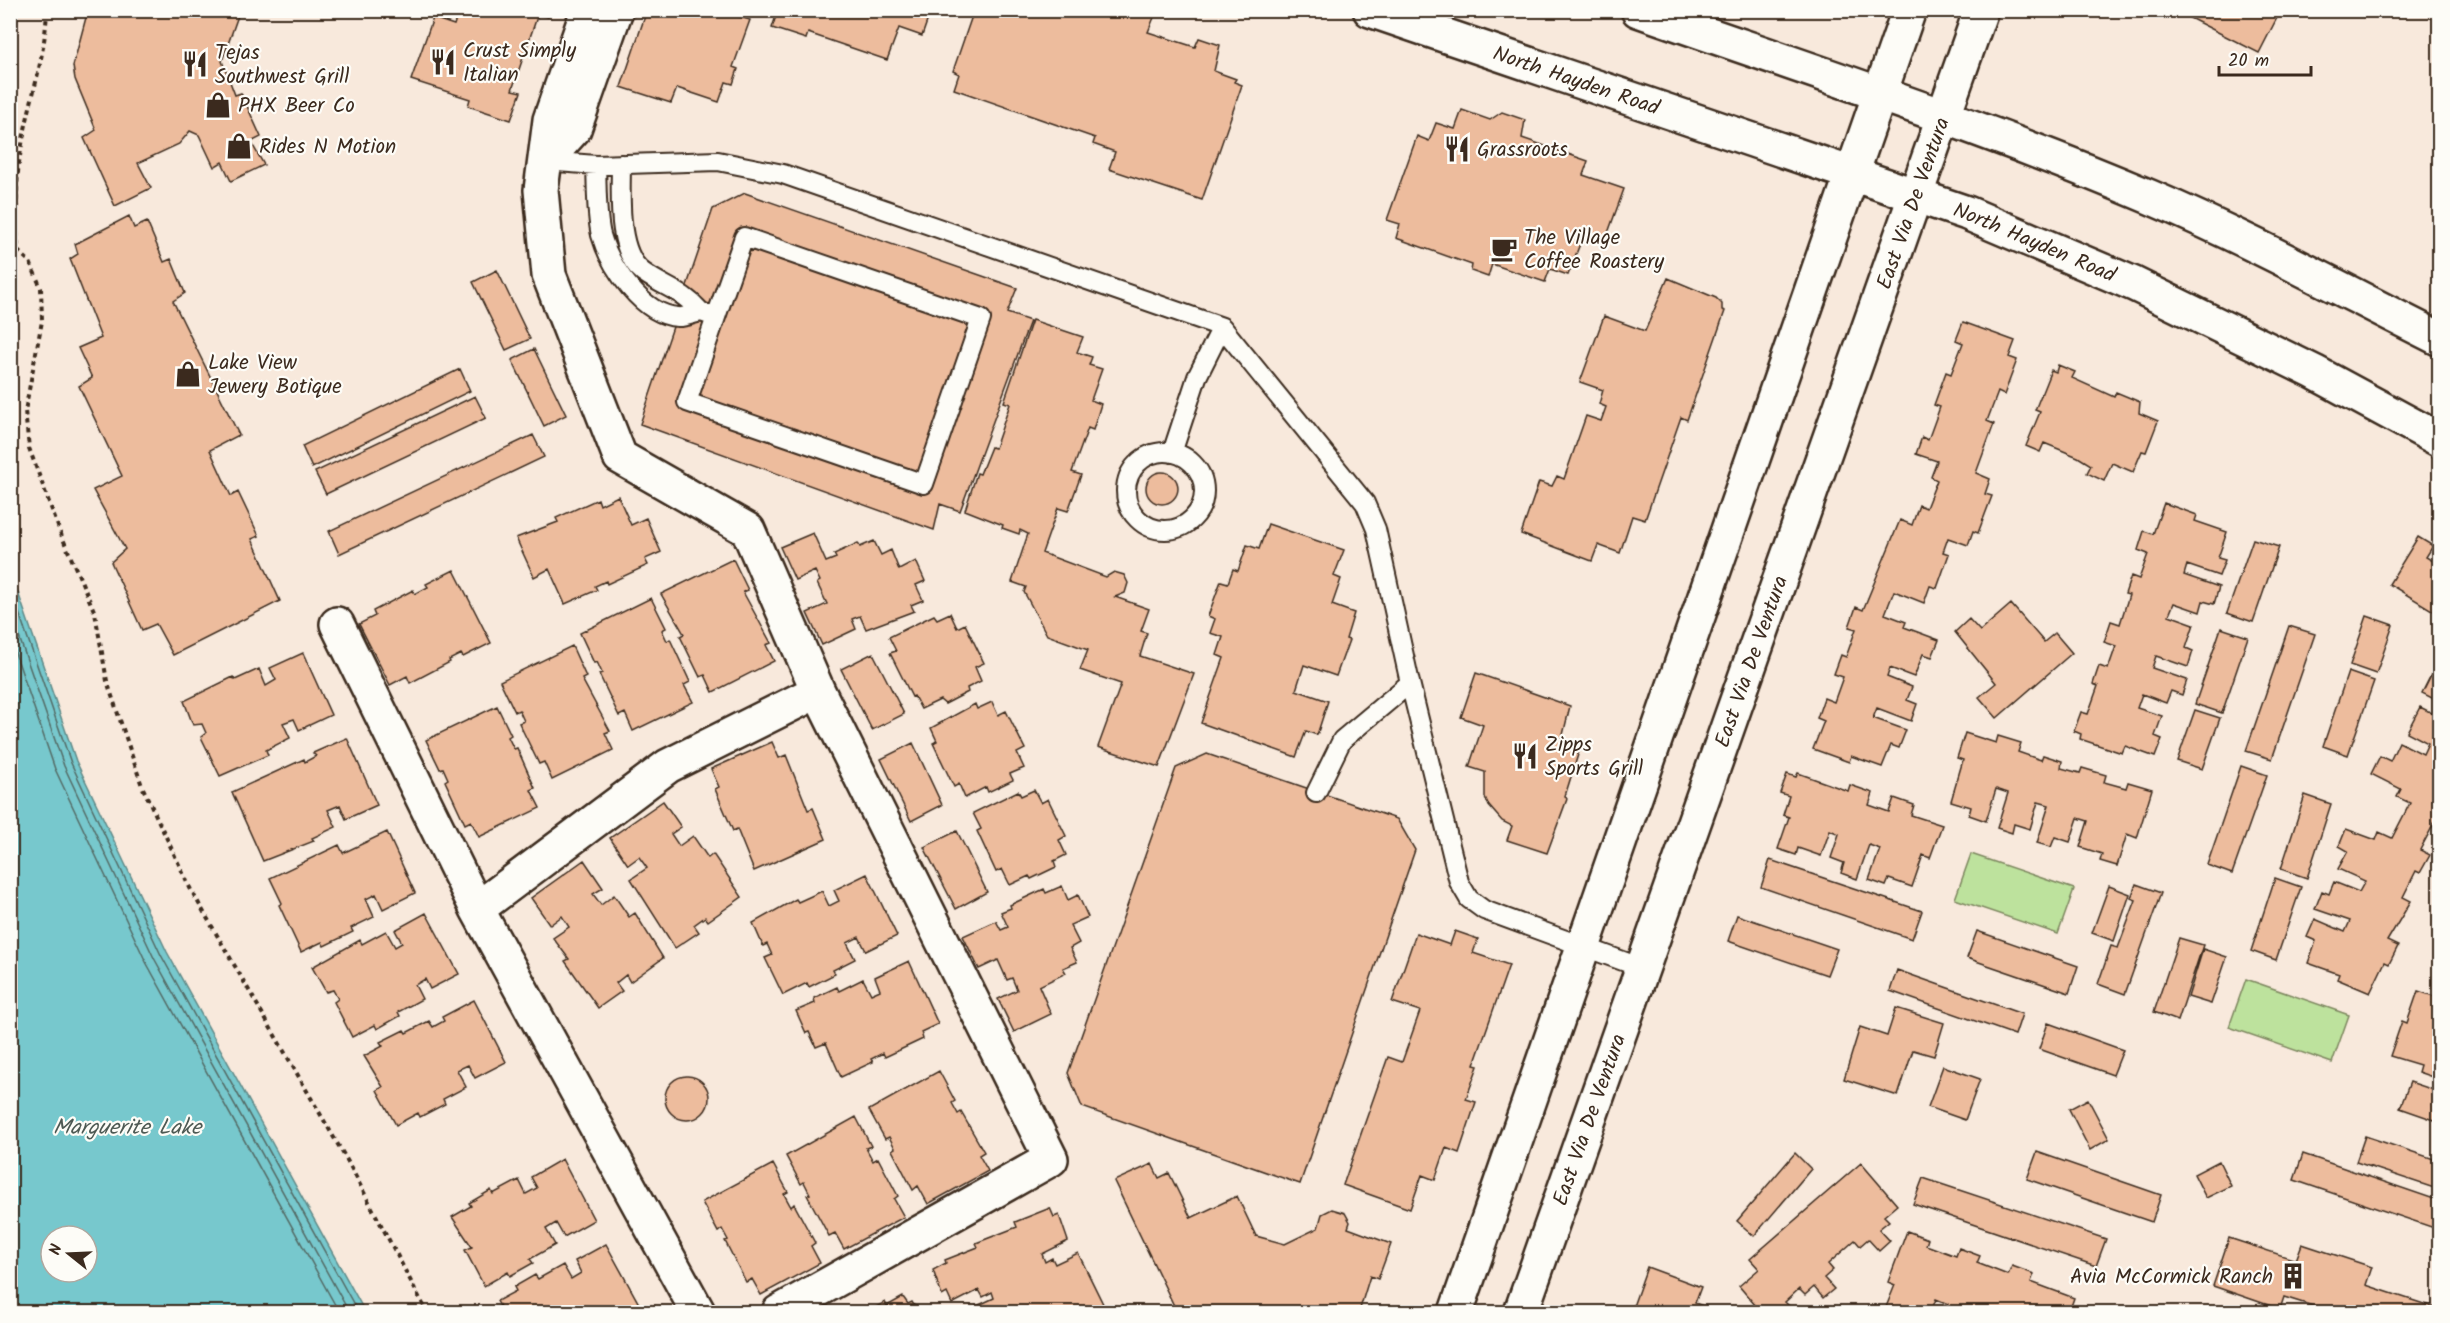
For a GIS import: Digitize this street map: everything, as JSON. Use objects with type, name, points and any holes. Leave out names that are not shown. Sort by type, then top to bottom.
[{"type":"main road","points":[[588,10],[550,120],[541,190],[549,275],[620,457],[748,530],[818,691],[1051,1159],[779,1312]]},
{"type":"main road","points":[[545,161],[574,129],[616,10]]},
{"type":"main road","name":"North Hayden Road","points":[[1370,10],[1967,213],[2134,284],[2314,372],[2439,440]]},
{"type":"main road","points":[[1638,10],[1943,117],[2160,202],[2241,239],[2439,339]]},
{"type":"main road","points":[[1456,1312],[1909,10]]},
{"type":"main road","name":"East Via De Ventura","points":[[1521,1312],[1981,10]]},
{"type":"main road","points":[[337,624],[477,909],[698,1312]]},
{"type":"main road","points":[[477,909],[668,766],[818,691]]},
{"type":"lane","points":[[545,161],[596,165],[718,161],[783,174],[1222,327],[1365,503],[1376,529],[1410,683],[1460,882],[1469,899],[1484,910],[1642,968]]},
{"type":"lane","points":[[621,164],[622,226],[628,249],[640,270],[687,296],[708,314]]},
{"type":"lane","points":[[596,165],[601,234],[611,261],[628,287],[653,308],[678,317],[708,314]]},
{"type":"lane","points":[[744,237],[981,319],[924,484],[687,402],[708,314],[744,237]]},
{"type":"lane","points":[[1172,453],[1197,377],[1222,327]]},
{"type":"lane","points":[[1159,453],[1172,453],[1184,457],[1197,470],[1203,487],[1203,500],[1190,521],[1173,529],[1155,529],[1143,523],[1130,508],[1126,489],[1129,476],[1136,465],[1146,457],[1159,453]]},
{"type":"lane","points":[[1316,793],[1342,740],[1410,683]]},
{"type":"path","points":[[47,10],[46,43],[21,150],[16,209],[18,251],[30,262],[42,288],[42,321],[25,411],[29,448],[94,614],[107,681],[142,786],[191,890],[348,1162],[427,1312]]},
{"type":"green space","points":[[1971,854],[2074,889],[2058,934],[1955,899]]},
{"type":"green space","points":[[2246,979],[2349,1015],[2332,1063],[2229,1027]]},
{"type":"water","name":"Marguerite Lake","points":[[10,569],[76,761],[167,952],[365,1312],[11,1312]]},
{"type":"building","points":[[88,10],[240,10],[222,61],[235,95],[241,93],[261,137],[251,142],[264,165],[231,181],[222,162],[214,167],[199,135],[190,131],[179,144],[138,163],[151,188],[115,206],[84,138],[96,130],[75,79],[73,66]]},
{"type":"building","points":[[459,10],[550,10],[548,17],[538,14],[512,90],[521,92],[511,120],[468,106],[470,99],[411,80],[433,18],[454,25]]},
{"type":"building","points":[[647,10],[739,10],[737,16],[750,20],[733,67],[738,69],[733,84],[726,82],[719,102],[677,88],[671,103],[621,87]]},
{"type":"building","points":[[778,10],[931,10],[922,36],[899,28],[887,60],[808,33],[806,39],[772,28]]},
{"type":"building","points":[[974,10],[1087,10],[1095,13],[1096,10],[1142,10],[1155,15],[1148,32],[1195,47],[1199,38],[1220,45],[1214,71],[1236,79],[1234,82],[1242,85],[1202,200],[1109,169],[1115,152],[1093,144],[1095,138],[954,89],[959,74],[953,71]]},
{"type":"building","points":[[2174,10],[2281,10],[2259,53]]},
{"type":"building","points":[[1462,110],[1490,120],[1502,112],[1525,120],[1522,138],[1588,161],[1583,175],[1624,189],[1604,244],[1583,236],[1568,275],[1550,269],[1545,282],[1492,264],[1488,277],[1471,271],[1472,265],[1396,238],[1400,224],[1387,220],[1417,136],[1429,141],[1436,123],[1455,129]]},
{"type":"building","points":[[745,193],[1017,288],[1007,313],[1030,321],[960,511],[940,504],[934,530],[640,424],[713,209]]},
{"type":"building","points":[[129,216],[134,228],[147,222],[164,262],[171,259],[185,293],[173,301],[239,435],[210,450],[231,496],[238,492],[259,536],[252,539],[280,601],[173,655],[156,624],[142,630],[111,562],[125,549],[93,490],[122,476],[79,386],[92,378],[78,348],[101,338],[70,259],[78,254],[75,244]]},
{"type":"building","points":[[497,270],[530,339],[506,350],[473,282]]},
{"type":"building","points":[[1668,278],[1716,298],[1722,304],[1722,310],[1725,311],[1687,420],[1681,417],[1645,520],[1632,516],[1620,553],[1598,545],[1592,561],[1521,534],[1539,482],[1552,486],[1557,476],[1564,479],[1586,416],[1601,421],[1606,407],[1599,404],[1603,390],[1580,382],[1604,316],[1645,331]]},
{"type":"building","points":[[1032,320],[1083,337],[1077,352],[1092,357],[1089,365],[1102,369],[1091,400],[1101,404],[1093,430],[1088,428],[1072,472],[1081,475],[1068,511],[1058,508],[1042,553],[1106,577],[1114,572],[1124,575],[1128,583],[1125,593],[1115,597],[1149,609],[1141,631],[1147,633],[1140,656],[1194,674],[1159,767],[1098,747],[1121,684],[1080,670],[1088,650],[1047,635],[1024,592],[1026,587],[1012,582],[1028,534],[1020,530],[1019,534],[1002,528],[1003,525],[965,510],[977,473],[980,474],[991,447],[995,448],[1010,404],[1004,402]]},
{"type":"building","points":[[1963,322],[2015,341],[2009,357],[2017,360],[2004,395],[1998,392],[1987,421],[1994,424],[1976,473],[1990,479],[1985,494],[1992,496],[1978,533],[1973,531],[1968,545],[1948,538],[1943,552],[1949,554],[1937,588],[1930,586],[1924,603],[1894,591],[1885,614],[1906,622],[1904,627],[1939,640],[1932,657],[1923,654],[1914,677],[1890,668],[1887,677],[1912,687],[1907,700],[1917,704],[1911,721],[1877,708],[1873,718],[1906,730],[1899,748],[1891,745],[1882,767],[1851,756],[1849,762],[1813,749],[1824,721],[1817,718],[1824,698],[1834,702],[1843,677],[1834,674],[1841,655],[1846,657],[1856,629],[1849,627],[1856,607],[1863,610],[1900,520],[1912,525],[1919,505],[1926,508],[1937,480],[1931,477],[1937,461],[1916,454],[1922,437],[1928,440],[1940,407],[1934,405],[1946,372],[1951,374],[1963,343],[1956,340]]},
{"type":"building","points":[[534,349],[566,415],[544,426],[512,360]]},
{"type":"building","points":[[2058,365],[2075,372],[2072,378],[2114,397],[2116,392],[2140,402],[2139,413],[2158,421],[2146,452],[2142,451],[2133,472],[2112,463],[2104,481],[2087,473],[2091,465],[2078,457],[2044,443],[2040,452],[2026,446],[2040,412],[2035,410],[2051,370],[2056,372]]},
{"type":"building","points":[[460,369],[470,391],[312,468],[302,446]]},
{"type":"building","points":[[475,396],[486,418],[326,494],[315,472]]},
{"type":"building","points":[[533,435],[544,457],[339,554],[329,531]]},
{"type":"building","points":[[1162,472],[1173,477],[1178,488],[1173,499],[1162,504],[1151,499],[1146,488],[1151,477]]},
{"type":"building","points":[[618,496],[631,525],[646,518],[661,552],[645,559],[648,565],[607,584],[606,581],[595,586],[597,590],[565,604],[549,569],[534,577],[516,538],[558,522],[556,518],[598,499],[600,505]]},
{"type":"building","points":[[2164,503],[2197,515],[2195,521],[2227,532],[2218,558],[2225,560],[2219,576],[2187,565],[2184,575],[2219,587],[2214,604],[2203,601],[2200,612],[2174,603],[2169,615],[2194,624],[2186,648],[2193,651],[2188,667],[2156,656],[2152,668],[2187,680],[2182,695],[2171,691],[2166,703],[2142,694],[2137,708],[2162,716],[2155,736],[2162,739],[2155,757],[2125,746],[2122,753],[2080,739],[2081,734],[2074,731],[2081,712],[2088,714],[2098,686],[2093,684],[2099,666],[2108,669],[2116,646],[2104,642],[2111,621],[2120,624],[2129,595],[2125,594],[2131,576],[2139,579],[2148,554],[2138,550],[2144,531],[2153,534]]},
{"type":"building","points":[[1268,524],[1344,550],[1334,576],[1341,579],[1332,605],[1354,613],[1346,639],[1349,640],[1336,676],[1304,665],[1296,690],[1328,701],[1317,735],[1306,731],[1296,757],[1201,723],[1224,658],[1217,655],[1223,637],[1210,633],[1215,619],[1208,616],[1221,581],[1228,583],[1233,569],[1238,571],[1247,545],[1259,549]]},
{"type":"building","points":[[813,533],[826,562],[836,558],[834,554],[858,543],[860,547],[874,541],[881,555],[891,550],[899,570],[916,561],[925,581],[916,585],[923,600],[911,605],[914,611],[866,629],[860,616],[852,619],[856,629],[822,645],[807,613],[827,604],[817,583],[820,581],[815,571],[795,580],[780,547]]},
{"type":"building","points":[[2418,537],[2433,546],[2426,557],[2440,565],[2440,615],[2389,584]]},
{"type":"building","points":[[2253,539],[2279,547],[2253,622],[2227,613]]},
{"type":"building","points":[[733,559],[748,590],[743,592],[771,643],[766,645],[774,661],[713,692],[705,675],[700,677],[680,636],[684,634],[661,594]]},
{"type":"building","points":[[454,570],[491,643],[463,657],[461,654],[410,683],[407,676],[390,685],[359,624],[375,616],[373,611],[413,590],[415,594],[428,587],[426,584]]},
{"type":"building","points":[[651,598],[666,628],[662,630],[667,641],[670,639],[690,682],[684,685],[693,702],[633,731],[625,713],[619,716],[599,674],[602,673],[597,662],[594,663],[580,633]]},
{"type":"building","points":[[2011,604],[2044,642],[2055,633],[2072,653],[1997,718],[1979,697],[1996,683],[1955,632],[1969,619],[1980,631]]},
{"type":"building","points":[[950,613],[957,628],[965,624],[984,663],[975,667],[981,681],[967,688],[968,692],[945,704],[940,700],[921,709],[914,696],[912,697],[890,653],[896,651],[889,637],[934,615],[937,619]]},
{"type":"building","points":[[2367,616],[2393,625],[2376,674],[2350,665]]},
{"type":"building","points":[[2289,626],[2315,634],[2272,759],[2246,751]]},
{"type":"building","points":[[2221,628],[2248,637],[2222,713],[2195,704]]},
{"type":"building","points":[[572,646],[586,677],[582,679],[610,731],[605,733],[613,750],[552,780],[544,762],[539,764],[519,723],[524,721],[519,710],[515,712],[500,681]]},
{"type":"building","points":[[303,653],[331,715],[299,730],[294,719],[283,723],[290,738],[266,750],[268,755],[220,776],[201,737],[206,733],[202,724],[193,725],[184,701],[233,677],[235,680],[259,669],[266,686],[276,680],[270,668]]},
{"type":"building","points":[[873,653],[904,714],[872,730],[841,669]]},
{"type":"building","points":[[2348,672],[2374,681],[2348,755],[2323,746]]},
{"type":"building","name":"Zipps Sports Grill","points":[[1476,673],[1570,706],[1562,739],[1581,745],[1565,796],[1567,799],[1547,853],[1507,840],[1512,826],[1502,821],[1489,806],[1485,797],[1485,772],[1469,767],[1483,725],[1461,717]]},
{"type":"building","points":[[2431,675],[2440,678],[2440,702],[2422,693]]},
{"type":"building","points":[[992,702],[998,715],[1006,711],[1025,749],[1017,753],[1024,768],[1010,774],[1013,780],[988,792],[986,787],[965,798],[959,784],[954,787],[933,743],[937,741],[931,728],[975,704],[977,709]]},
{"type":"building","points":[[497,706],[511,735],[508,737],[514,749],[517,748],[535,788],[531,790],[540,808],[479,837],[471,821],[465,824],[445,781],[448,779],[443,768],[440,769],[426,740]]},
{"type":"building","points":[[2420,707],[2440,717],[2440,819],[2437,818],[2420,850],[2430,855],[2420,873],[2416,871],[2403,897],[2411,901],[2387,941],[2398,946],[2389,964],[2385,962],[2370,993],[2337,979],[2339,974],[2308,963],[2316,941],[2307,937],[2315,919],[2345,932],[2350,921],[2315,909],[2322,891],[2329,894],[2334,882],[2359,892],[2365,881],[2338,869],[2348,851],[2339,846],[2346,829],[2376,840],[2379,832],[2392,838],[2410,803],[2397,797],[2401,789],[2371,774],[2380,756],[2390,761],[2399,742],[2423,754],[2428,743],[2407,732]]},
{"type":"building","points":[[2195,710],[2220,718],[2202,769],[2177,761]]},
{"type":"building","points":[[1965,733],[1996,743],[1998,736],[2021,743],[2018,752],[2041,760],[2043,755],[2062,761],[2061,768],[2080,773],[2082,768],[2106,775],[2104,782],[2126,788],[2128,782],[2152,789],[2137,838],[2127,834],[2117,866],[2100,861],[2102,854],[2080,847],[2088,821],[2078,818],[2070,842],[2055,837],[2051,847],[2037,843],[2049,805],[2038,802],[2030,829],[2014,824],[2012,833],[1997,828],[2008,793],[1996,789],[1986,821],[1969,815],[1971,807],[1951,801],[1963,760],[1957,758]]},
{"type":"building","points":[[347,738],[377,805],[346,819],[340,805],[328,810],[336,827],[312,838],[314,841],[263,861],[232,792],[304,759],[305,762],[316,756],[313,753]]},
{"type":"building","points":[[772,742],[779,758],[786,755],[808,810],[813,808],[826,839],[754,871],[737,829],[733,831],[715,789],[719,787],[711,769]]},
{"type":"building","points":[[913,743],[942,805],[911,821],[881,759]]},
{"type":"building","points":[[1207,754],[1397,819],[1415,850],[1300,1184],[1082,1107],[1068,1073],[1176,768]]},
{"type":"building","points":[[2241,766],[2267,775],[2232,874],[2207,865]]},
{"type":"building","points":[[1798,773],[1848,791],[1850,785],[1873,793],[1869,805],[1889,812],[1894,798],[1914,805],[1911,815],[1942,825],[1930,858],[1923,855],[1912,887],[1889,879],[1886,886],[1869,880],[1880,849],[1869,845],[1857,879],[1841,873],[1844,863],[1831,858],[1839,834],[1830,830],[1821,856],[1798,848],[1796,855],[1778,849],[1789,817],[1783,815],[1789,796],[1780,793],[1787,774],[1796,777]]},
{"type":"building","points":[[1034,790],[1041,803],[1048,799],[1066,836],[1059,840],[1066,855],[1054,861],[1056,867],[1031,879],[1029,876],[1010,885],[1002,869],[996,872],[977,831],[981,829],[973,813],[1018,791],[1021,796]]},
{"type":"building","points":[[2305,795],[2331,804],[2307,878],[2281,869]]},
{"type":"building","points":[[663,801],[681,827],[671,834],[679,846],[693,836],[708,858],[713,854],[742,897],[708,921],[705,917],[694,925],[699,932],[675,948],[631,879],[647,868],[639,857],[628,865],[610,838]]},
{"type":"building","points":[[957,831],[987,892],[956,909],[924,847]]},
{"type":"building","points":[[387,832],[415,893],[383,909],[376,894],[366,899],[374,917],[351,928],[353,932],[324,946],[322,942],[301,952],[279,905],[282,903],[270,878],[339,845],[343,853]]},
{"type":"building","points":[[584,860],[603,888],[593,894],[601,905],[614,895],[629,917],[635,913],[663,958],[630,982],[626,975],[616,983],[622,991],[598,1008],[565,961],[569,959],[553,938],[569,927],[562,916],[550,925],[531,898]]},
{"type":"building","points":[[1770,860],[1922,911],[1912,939],[1761,887]]},
{"type":"building","points":[[867,874],[897,936],[866,951],[859,937],[847,943],[855,959],[833,970],[835,974],[809,987],[807,983],[783,995],[765,958],[772,955],[767,944],[763,946],[753,923],[796,899],[798,902],[822,891],[829,906],[839,901],[834,890]]},
{"type":"building","points":[[2275,878],[2301,887],[2276,960],[2251,951]]},
{"type":"building","points":[[2136,884],[2161,893],[2125,994],[2098,984],[2111,946],[2118,948],[2136,900],[2131,898]]},
{"type":"building","points":[[1062,886],[1068,900],[1078,895],[1088,917],[1070,925],[1079,943],[1070,948],[1077,962],[1063,968],[1066,973],[1039,986],[1051,1014],[1014,1032],[998,999],[1017,990],[1012,978],[1007,980],[998,960],[979,969],[963,936],[996,921],[1001,930],[1008,927],[1001,912],[1011,908],[1010,905],[1044,889],[1046,893]]},
{"type":"building","points":[[2109,886],[2130,894],[2114,941],[2092,933]]},
{"type":"building","points":[[426,913],[459,974],[430,989],[425,979],[415,985],[422,999],[398,1012],[400,1016],[377,1029],[375,1025],[352,1037],[334,1002],[338,999],[333,990],[326,992],[312,967],[360,940],[362,944],[386,931],[395,947],[402,943],[395,930]]},
{"type":"building","points":[[1737,915],[1837,949],[1827,975],[1728,941]]},
{"type":"building","points":[[1455,931],[1478,939],[1473,953],[1509,965],[1474,1065],[1478,1066],[1466,1099],[1476,1102],[1459,1153],[1446,1148],[1435,1180],[1422,1175],[1410,1209],[1343,1185],[1388,1057],[1402,1062],[1420,1011],[1392,1002],[1416,933],[1450,945]]},
{"type":"building","points":[[1977,931],[2078,966],[2069,993],[1967,958]]},
{"type":"building","points":[[2179,938],[2203,945],[2178,1021],[2154,1012]]},
{"type":"building","points":[[2203,949],[2227,957],[2211,1004],[2188,997]]},
{"type":"building","points":[[909,961],[938,1024],[921,1032],[923,1039],[885,1057],[883,1053],[871,1059],[873,1062],[841,1077],[826,1043],[816,1047],[809,1032],[806,1033],[796,1011],[815,1003],[814,998],[837,987],[839,991],[863,979],[871,994],[880,990],[875,977]]},
{"type":"building","points":[[1897,970],[2022,1014],[2015,1035],[1890,991]]},
{"type":"building","points":[[2418,991],[2440,998],[2438,1079],[2418,1072],[2420,1065],[2390,1056],[2402,1021],[2407,1023]]},
{"type":"building","points":[[474,1000],[506,1062],[475,1078],[468,1065],[457,1070],[466,1087],[443,1099],[445,1104],[420,1117],[418,1113],[396,1125],[377,1090],[383,1087],[364,1056],[383,1046],[380,1042],[404,1030],[406,1033],[429,1021],[433,1027],[444,1021],[442,1017]]},
{"type":"building","points":[[1896,1008],[1944,1023],[1934,1056],[1913,1050],[1898,1096],[1844,1079],[1860,1027],[1887,1036]]},
{"type":"building","points":[[2048,1023],[2123,1050],[2113,1075],[2039,1049]]},
{"type":"building","points":[[1943,1066],[1980,1079],[1965,1120],[1928,1107]]},
{"type":"building","points":[[939,1071],[955,1101],[952,1103],[958,1114],[961,1112],[984,1152],[979,1155],[988,1171],[928,1204],[918,1186],[913,1190],[892,1150],[895,1148],[889,1137],[885,1139],[869,1110]]},
{"type":"building","points":[[687,1076],[702,1083],[709,1098],[702,1113],[687,1120],[672,1113],[665,1098],[672,1083]]},
{"type":"building","points":[[2410,1082],[2440,1092],[2440,1122],[2400,1108]]},
{"type":"building","points":[[2088,1099],[2109,1139],[2090,1150],[2069,1109]]},
{"type":"building","points":[[856,1117],[871,1146],[866,1148],[873,1161],[878,1158],[898,1196],[894,1199],[904,1217],[844,1249],[835,1233],[829,1236],[807,1195],[810,1194],[804,1182],[801,1184],[786,1156]]},
{"type":"building","points":[[2365,1136],[2440,1161],[2440,1190],[2356,1162]]},
{"type":"building","points":[[2037,1152],[2161,1195],[2152,1222],[2027,1179]]},
{"type":"building","points":[[1795,1153],[1811,1169],[1754,1236],[1737,1221]]},
{"type":"building","points":[[2303,1154],[2440,1201],[2440,1230],[2294,1180]]},
{"type":"building","points":[[562,1159],[594,1220],[564,1237],[556,1223],[546,1229],[555,1245],[530,1259],[533,1263],[510,1276],[508,1272],[484,1286],[465,1250],[472,1247],[452,1217],[471,1206],[469,1203],[491,1190],[493,1194],[519,1180],[526,1194],[537,1188],[531,1177]]},
{"type":"building","points":[[2219,1161],[2231,1186],[2206,1198],[2194,1174]]},
{"type":"building","points":[[1861,1163],[1897,1205],[1884,1216],[1889,1221],[1879,1229],[1890,1241],[1879,1251],[1868,1239],[1860,1246],[1855,1240],[1828,1264],[1833,1270],[1824,1278],[1834,1289],[1823,1298],[1814,1287],[1805,1295],[1799,1289],[1785,1302],[1795,1312],[1761,1312],[1739,1286],[1759,1269],[1750,1259]]},
{"type":"building","points":[[773,1164],[788,1192],[784,1194],[791,1207],[794,1204],[815,1243],[811,1246],[820,1263],[761,1295],[752,1279],[746,1282],[725,1241],[728,1240],[722,1229],[718,1232],[702,1202]]},
{"type":"building","points":[[1152,1164],[1159,1178],[1169,1173],[1191,1218],[1237,1196],[1256,1236],[1285,1244],[1318,1228],[1322,1214],[1332,1209],[1345,1213],[1350,1222],[1348,1228],[1391,1244],[1378,1279],[1370,1276],[1359,1312],[1177,1312],[1114,1181]]},
{"type":"building","points":[[1923,1178],[2106,1239],[2096,1266],[1913,1204]]},
{"type":"building","points":[[1050,1208],[1054,1217],[1059,1215],[1068,1241],[1042,1254],[1045,1262],[1052,1258],[1055,1264],[1078,1253],[1107,1312],[964,1312],[994,1298],[992,1292],[983,1297],[979,1290],[952,1304],[947,1293],[942,1296],[933,1270],[946,1263],[945,1260],[978,1247],[976,1243],[1017,1227],[1015,1222]]},
{"type":"building","points":[[1907,1231],[1928,1239],[1926,1245],[1956,1256],[1959,1248],[1980,1256],[1977,1263],[2008,1275],[2012,1266],[2034,1274],[2031,1282],[2074,1298],[2069,1312],[1945,1312],[1948,1304],[1936,1299],[1931,1312],[1884,1312],[1895,1285],[1888,1282]]},
{"type":"building","name":"Avia McCormick Ranch","points":[[2229,1238],[2296,1260],[2302,1244],[2372,1267],[2366,1285],[2433,1307],[2431,1312],[2332,1312],[2284,1297],[2280,1309],[2213,1286]]},
{"type":"building","points":[[606,1244],[639,1304],[624,1312],[603,1312],[601,1308],[593,1312],[503,1312],[497,1301],[516,1291],[514,1287],[535,1275],[538,1279],[563,1265],[571,1279],[581,1273],[575,1261]]},
{"type":"building","points":[[1647,1267],[1701,1287],[1695,1303],[1719,1312],[1631,1312]]},
{"type":"building","points":[[903,1297],[908,1304],[912,1302],[918,1312],[869,1311],[885,1302],[887,1306]]},
{"type":"place","name":"Crust Simply Italian","points":[[443,62]]},
{"type":"place","name":"Tejas Southwest Grill","points":[[195,64]]},
{"type":"place","name":"PHX Beer Co","points":[[218,105]]},
{"type":"place","name":"Rides N Motion","points":[[239,146]]},
{"type":"place","name":"Grassroots","points":[[1457,149]]},
{"type":"place","name":"The Village Coffee Roastery","points":[[1504,249]]},
{"type":"place","name":"Lake View Jewery Botique","points":[[188,374]]},
{"type":"place","name":"Zipps Sports Grill","points":[[1525,756]]},
{"type":"place","name":"Avia McCormick Ranch","points":[[2293,1276]]}]
